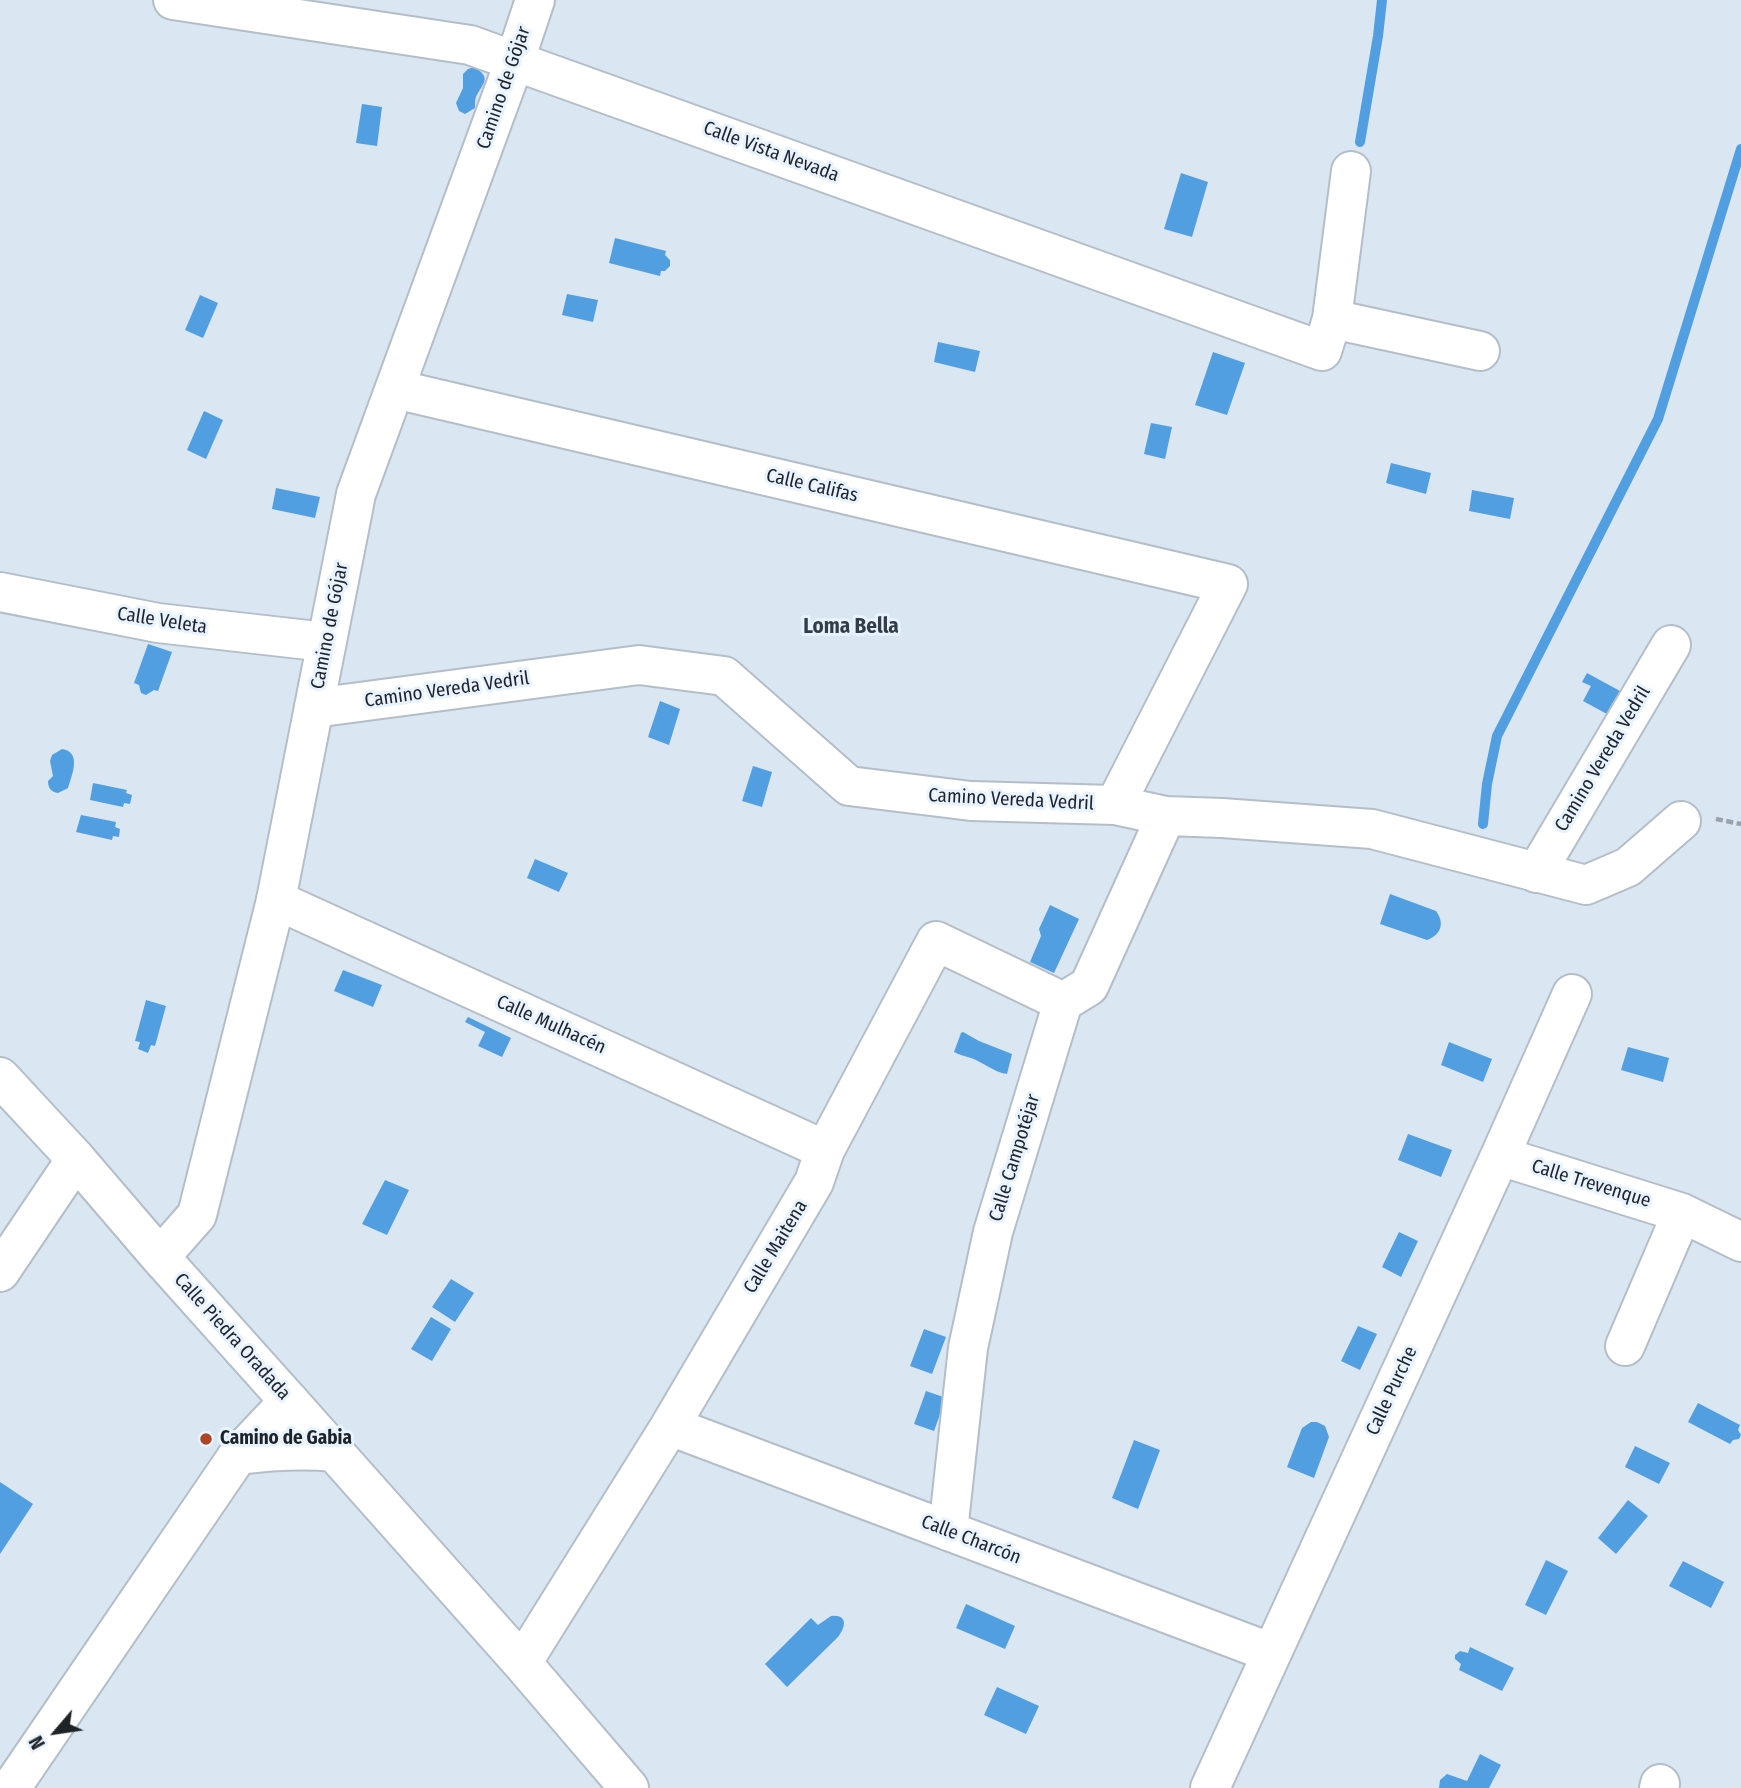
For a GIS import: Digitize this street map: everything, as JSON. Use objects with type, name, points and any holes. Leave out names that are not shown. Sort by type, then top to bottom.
[{"type":"street","name":"Calle Vista Nevada","points":[[173,0],[470,45],[1322,351],[1332,318],[1351,171]]},
{"type":"street","name":"Camino de Gójar","points":[[160,1257],[197,1215],[276,900],[356,494],[535,0]]},
{"type":"street","points":[[1332,318],[1480,351]]},
{"type":"street","name":"Calle Califas","points":[[395,389],[1228,584],[1115,805]]},
{"type":"street","name":"Calle Veleta","points":[[0,592],[158,623],[326,642]]},
{"type":"street","name":"Camino Vereda Vedril","points":[[1536,873],[1671,645]]},
{"type":"street","name":"Camino Vereda Vedril","points":[[314,708],[639,665],[724,676],[849,786],[971,802],[1115,805],[1166,816],[1372,829],[1586,885],[1628,867],[1681,821]]},
{"type":"street","points":[[1063,1002],[1088,986],[1166,816]]},
{"type":"street","name":"Calle Mulhacén","points":[[276,900],[825,1150]]},
{"type":"street","name":"Calle Maitena","points":[[522,1663],[670,1426],[814,1182],[825,1150],[936,941],[1063,1002]]},
{"type":"street","name":"Calle Purche","points":[[1210,1788],[1573,993]]},
{"type":"street","name":"Calle Campotéjar","points":[[948,1531],[968,1348],[993,1232],[1063,1002]]},
{"type":"street","name":"Calle Piedra Oradada","points":[[0,1077],[76,1159],[522,1663],[610,1780]]},
{"type":"street","name":"Calle Trevenque","points":[[1500,1156],[1682,1213],[1741,1242]]},
{"type":"street","points":[[0,1272],[76,1159]]},
{"type":"street","points":[[1625,1346],[1682,1213]]},
{"type":"street","points":[[11,1788],[281,1392]]},
{"type":"street","name":"Calle Charcón","points":[[670,1426],[1272,1653]]},
{"type":"street","points":[[238,1455],[312,1450],[334,1452]]},
{"type":"water","points":[[474,67],[485,78],[476,97],[475,108],[465,114],[459,111],[456,103],[463,88],[463,74]]},
{"type":"water","points":[[362,104],[382,107],[377,146],[356,143]]},
{"type":"water","points":[[1181,173],[1208,182],[1192,237],[1164,229]]},
{"type":"water","points":[[615,238],[666,251],[670,266],[661,271],[660,276],[609,263]]},
{"type":"water","points":[[567,294],[598,300],[593,322],[562,315]]},
{"type":"water","points":[[200,295],[218,303],[203,338],[185,330]]},
{"type":"water","points":[[938,342],[980,351],[975,372],[934,362]]},
{"type":"water","points":[[1213,352],[1245,363],[1227,415],[1195,405]]},
{"type":"water","points":[[204,411],[223,420],[206,459],[187,450]]},
{"type":"water","points":[[1151,423],[1172,427],[1165,459],[1144,454]]},
{"type":"water","points":[[1391,463],[1431,473],[1426,494],[1386,483]]},
{"type":"water","points":[[276,488],[320,497],[315,518],[272,509]]},
{"type":"water","points":[[1472,490],[1514,498],[1510,519],[1469,511]]},
{"type":"water","points":[[148,644],[172,652],[158,691],[154,690],[146,695],[141,693],[139,685],[134,683]]},
{"type":"water","points":[[1587,673],[1620,691],[1607,714],[1583,701],[1591,686],[1582,682]]},
{"type":"water","points":[[660,701],[680,709],[669,745],[648,737]]},
{"type":"water","points":[[62,749],[72,755],[74,765],[68,788],[58,793],[50,789],[48,781],[53,776],[50,761],[52,755]]},
{"type":"water","points":[[753,766],[772,772],[762,807],[742,801]]},
{"type":"water","points":[[93,783],[127,790],[126,793],[132,795],[130,804],[124,803],[123,807],[90,800]]},
{"type":"water","points":[[81,815],[116,822],[115,827],[120,829],[119,837],[113,836],[112,840],[76,832]]},
{"type":"water","points":[[535,859],[568,873],[559,892],[527,878]]},
{"type":"water","points":[[1390,894],[1436,911],[1441,924],[1438,932],[1427,940],[1380,924]]},
{"type":"water","points":[[1050,905],[1079,919],[1054,973],[1030,962],[1041,936],[1039,929]]},
{"type":"water","points":[[343,970],[382,985],[373,1007],[334,991]]},
{"type":"water","points":[[146,1000],[166,1006],[155,1046],[151,1045],[148,1053],[138,1049],[140,1042],[135,1041]]},
{"type":"water","points":[[468,1017],[511,1038],[502,1057],[478,1046],[485,1032],[465,1022]]},
{"type":"water","points":[[963,1032],[1012,1054],[1007,1074],[954,1052]]},
{"type":"water","points":[[1449,1042],[1492,1059],[1483,1082],[1441,1065]]},
{"type":"water","points":[[1628,1047],[1669,1058],[1663,1082],[1621,1070]]},
{"type":"water","points":[[1408,1134],[1452,1150],[1441,1177],[1398,1160]]},
{"type":"water","points":[[385,1180],[409,1190],[387,1235],[362,1224]]},
{"type":"water","points":[[1399,1232],[1418,1241],[1401,1277],[1382,1267]]},
{"type":"water","points":[[451,1279],[474,1293],[455,1322],[432,1307]]},
{"type":"water","points":[[431,1317],[451,1329],[432,1361],[411,1349]]},
{"type":"water","points":[[1358,1326],[1377,1334],[1360,1370],[1341,1361]]},
{"type":"water","points":[[924,1329],[946,1337],[932,1374],[910,1366]]},
{"type":"water","points":[[926,1391],[946,1398],[934,1431],[914,1424]]},
{"type":"water","points":[[1698,1403],[1740,1425],[1739,1439],[1730,1444],[1688,1422]]},
{"type":"water","points":[[1311,1422],[1325,1426],[1329,1437],[1314,1478],[1287,1467],[1302,1428]]},
{"type":"water","points":[[1134,1440],[1160,1450],[1138,1509],[1112,1498]]},
{"type":"water","points":[[1635,1446],[1670,1463],[1659,1484],[1625,1467]]},
{"type":"water","points":[[0,1482],[33,1504],[0,1554]]},
{"type":"water","points":[[1628,1500],[1648,1516],[1616,1554],[1598,1538]]},
{"type":"water","points":[[1546,1560],[1568,1571],[1546,1615],[1525,1605]]},
{"type":"water","points":[[1683,1561],[1724,1582],[1711,1608],[1669,1586]]},
{"type":"water","points":[[966,1604],[1015,1626],[1005,1649],[956,1628]]},
{"type":"water","points":[[831,1616],[843,1619],[841,1633],[787,1687],[765,1664],[811,1618],[818,1625]]},
{"type":"water","points":[[1470,1647],[1514,1668],[1502,1691],[1459,1670],[1461,1664],[1455,1659],[1455,1655],[1460,1651],[1468,1653]]},
{"type":"water","points":[[997,1687],[1039,1706],[1026,1734],[984,1715]]},
{"type":"water","points":[[1480,1754],[1501,1765],[1489,1788],[1439,1788],[1440,1780],[1447,1774],[1467,1781]]},
{"type":"waterway","points":[[1360,142],[1382,0]]},
{"type":"waterway","points":[[1483,824],[1487,784],[1497,736],[1658,419],[1741,149]]},
{"type":"place","name":"Camino de Gabia","points":[[206,1439]]},
{"type":"district","name":"Loma Bella","points":[[851,627]]}]
